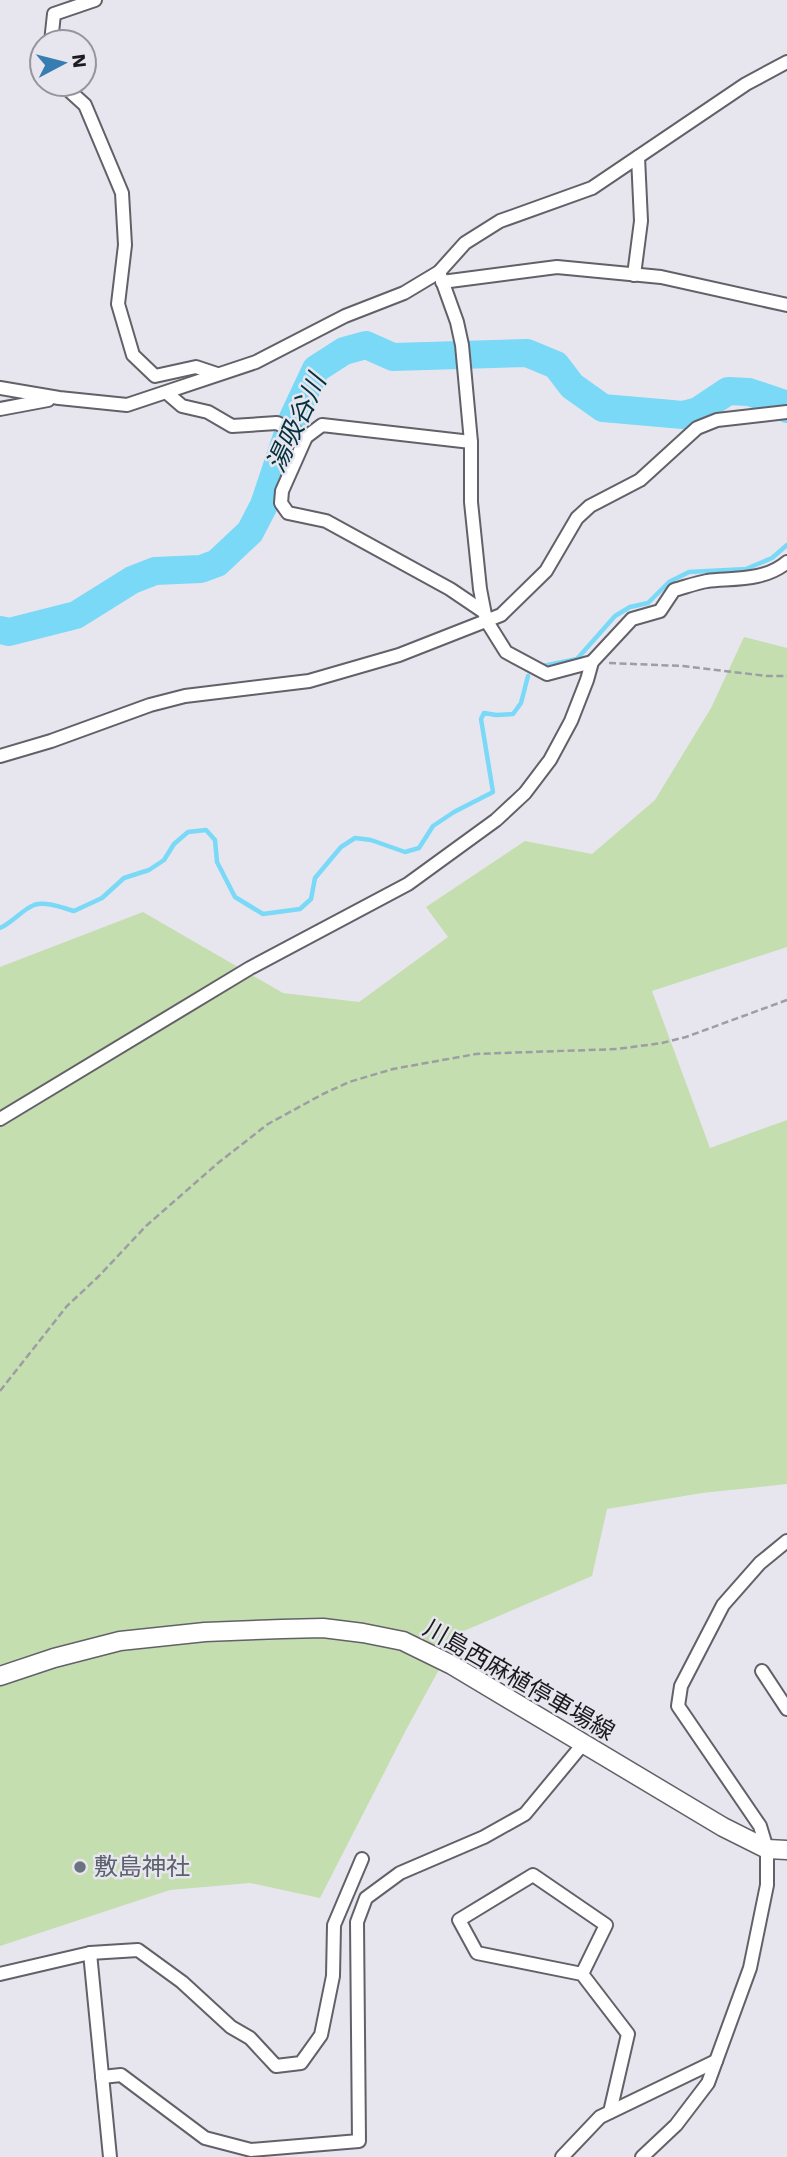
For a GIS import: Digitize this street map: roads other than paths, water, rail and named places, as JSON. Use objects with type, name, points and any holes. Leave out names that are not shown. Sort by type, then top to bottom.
[{"type":"main road","name":"川島西麻植停車場線","points":[[0,1676],[54,1658],[120,1641],[205,1632],[323,1628],[403,1641],[452,1665],[723,1827],[767,1849],[787,1850]]},
{"type":"street","points":[[52,28],[54,14],[95,0]]},
{"type":"street","points":[[440,277],[465,243],[500,221],[592,188],[746,84],[787,62]]},
{"type":"street","points":[[77,98],[85,105],[122,193],[125,245],[118,304],[133,355],[155,376],[196,367],[217,374]]},
{"type":"street","points":[[634,275],[641,221],[638,157]]},
{"type":"street","points":[[0,388],[127,405],[256,362],[345,316],[440,277],[557,267],[660,277],[787,305]]},
{"type":"street","points":[[440,277],[457,322],[462,345],[471,442],[471,502],[485,616]]},
{"type":"street","points":[[167,393],[181,406],[208,412],[232,426],[276,423],[301,435]]},
{"type":"street","points":[[0,409],[59,398]]},
{"type":"street","points":[[0,756],[174,699],[309,681],[399,655],[485,616],[501,615],[546,571],[577,518],[590,506],[640,480],[697,428],[717,420],[785,412]]},
{"type":"street","points":[[471,442],[322,425],[301,435],[282,491],[281,503],[288,513],[326,521],[450,589],[485,616],[506,652],[547,674],[592,662]]},
{"type":"street","points":[[0,1119],[250,968],[408,884],[496,820],[525,793],[550,760],[570,721],[592,662],[632,619],[660,611],[674,590],[705,581],[739,580],[778,569],[787,562]]},
{"type":"street","points":[[642,2157],[676,2125],[708,2083],[750,1968],[767,1885],[767,1849],[760,1826],[678,1706],[681,1686],[723,1605],[760,1563],[787,1541]]},
{"type":"street","points":[[762,1671],[787,1709]]},
{"type":"street","points":[[102,2077],[121,2075],[205,2138],[251,2150],[359,2141],[357,1922],[366,1898],[400,1873],[484,1837],[525,1814],[583,1744]]},
{"type":"street","points":[[0,1973],[90,1953],[138,1950],[182,1982],[230,2027],[250,2038],[276,2066],[301,2063],[321,2035],[333,1976],[334,1925],[362,1858]]},
{"type":"street","points":[[582,1975],[606,1925],[533,1875],[459,1920],[477,1953],[582,1975],[628,2035],[610,2112]]},
{"type":"street","points":[[334,1925],[357,1922]]},
{"type":"street","points":[[90,1953],[110,2157]]},
{"type":"street","points":[[562,2157],[600,2117],[716,2061]]},
{"type":"waterway","name":"湯吸谷川","points":[[0,630],[9,632],[76,615],[132,580],[155,571],[201,569],[217,563],[250,532],[264,505],[293,418],[316,369],[344,351],[366,345],[393,357],[527,353],[556,365],[572,386],[603,408],[683,415],[698,411],[728,391],[749,392],[785,404],[787,409]]},
{"type":"waterway","points":[[543,666],[577,659],[615,616],[630,607],[648,603],[669,582],[689,572],[746,569],[772,558],[787,545]]},
{"type":"waterway","points":[[0,928],[34,905],[49,904],[74,911],[102,898],[124,878],[149,870],[164,860],[174,844],[188,832],[206,830],[215,840],[217,862],[235,897],[263,914],[300,909],[311,899],[315,878],[341,847],[355,838],[371,840],[405,852],[419,848],[433,826],[493,792],[481,719],[484,713],[513,714],[521,703],[528,676]]},
{"type":"place","name":"敷島神社","points":[[80,1867]]}]
